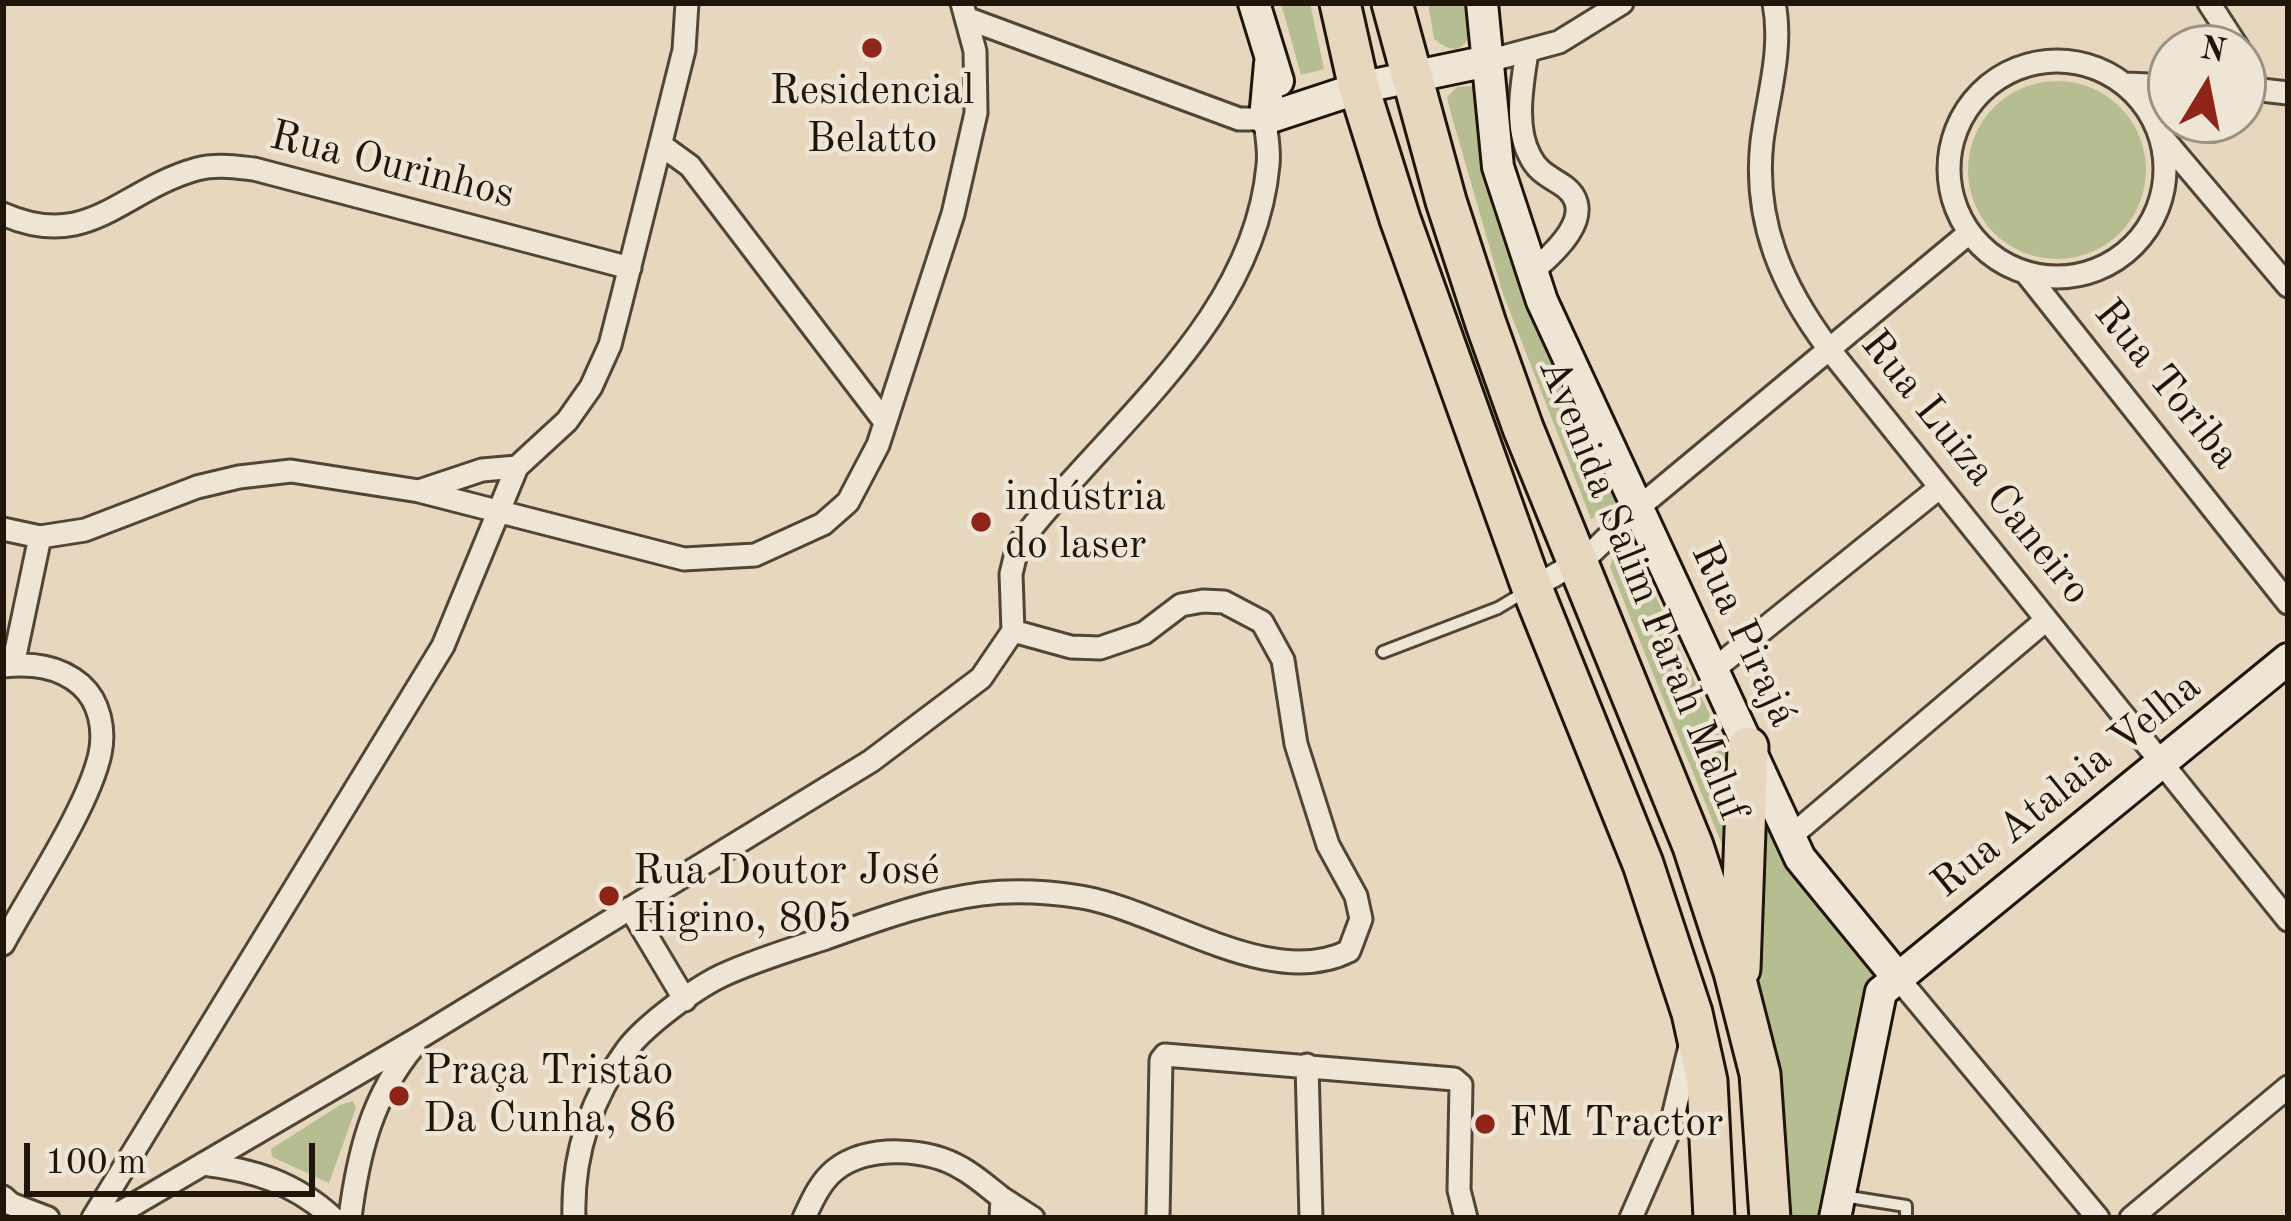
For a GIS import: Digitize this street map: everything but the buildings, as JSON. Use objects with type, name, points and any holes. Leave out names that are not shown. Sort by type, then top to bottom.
[{"type":"highway","points":[[1340,3],[1359,88],[1400,219],[1532,588],[1643,864],[1695,1024],[1707,1082],[1714,1218]]},
{"type":"highway","name":"Avenida Salim Farah Maluf","points":[[1392,3],[1486,324],[1523,428],[1693,846],[1739,993],[1760,1074],[1770,1218]]},
{"type":"highway","points":[[1739,993],[1748,747]]},
{"type":"street","points":[[96,1218],[443,646],[517,467],[567,421],[591,388],[610,346],[661,145],[684,50],[687,3]]},
{"type":"street","points":[[1254,3],[1283,93],[1309,105]]},
{"type":"street","name":"Rua Pirajá","points":[[1482,3],[1498,167],[1542,301],[1800,858],[2098,1218]]},
{"type":"street","points":[[964,10],[1238,119],[1265,119],[1359,88],[1559,42],[1622,3]]},
{"type":"street","name":"Rua Luiza Caneiro","points":[[1774,3],[1778,42],[1762,147],[1765,215],[1782,279],[1829,349],[2288,920]]},
{"type":"street","points":[[3,529],[40,538],[85,530],[197,487],[291,471],[419,491],[684,560],[755,555],[823,524],[848,502],[864,477],[967,160],[976,113],[975,51],[964,10]]},
{"type":"street","points":[[1527,52],[1522,112],[1526,151],[1536,167],[1566,188],[1577,210],[1570,235],[1532,272]]},
{"type":"street","points":[[2147,108],[2126,84],[2098,68],[2064,60],[2029,64],[1996,78],[1971,102],[1954,132],[1948,167],[1953,201],[1969,232],[1994,258],[2026,273],[2060,278],[2093,272],[2122,256],[2146,232],[2161,202],[2166,170],[2162,144]]},
{"type":"street","points":[[96,1218],[123,1210],[422,1036],[871,761],[981,678],[1013,631],[1011,574],[1018,545],[1176,362],[1216,309],[1241,263],[1256,222],[1268,164],[1265,119],[1270,63]]},
{"type":"street","points":[[2126,84],[2147,85]]},
{"type":"street","points":[[2168,144],[2288,286]]},
{"type":"street","points":[[661,145],[690,166],[885,422]]},
{"type":"street","name":"Rua Ourinhos","points":[[3,214],[43,227],[68,228],[195,170],[220,165],[254,169],[630,268]]},
{"type":"street","points":[[1532,588],[1578,562],[1969,232]]},
{"type":"street","name":"Rua Toriba","points":[[2026,273],[2288,603]]},
{"type":"street","points":[[419,491],[482,470],[517,467]]},
{"type":"street","points":[[1713,670],[1939,488]]},
{"type":"street","points":[[3,944],[91,783],[101,749],[101,717],[88,692],[68,674],[52,668],[8,665],[40,538]]},
{"type":"street","points":[[574,1218],[577,1158],[587,1123],[630,1045],[718,977],[797,948],[934,904],[1024,892],[1080,897],[1124,908],[1248,954],[1280,961],[1310,964],[1349,951],[1361,919],[1356,896],[1328,845],[1296,745],[1283,660],[1262,622],[1224,602],[1202,601],[1180,605],[1144,634],[1100,648],[1013,631]]},
{"type":"street","points":[[1790,836],[2046,620]]},
{"type":"street","name":"Rua Atalaia Velha","points":[[1898,978],[2288,659]]},
{"type":"street","points":[[630,908],[686,1000]]},
{"type":"street","points":[[1838,1207],[1878,997],[1898,978]]},
{"type":"street","points":[[1631,1218],[1670,1129],[1695,1024]]},
{"type":"street","points":[[350,1218],[370,1116],[394,1070],[422,1036]]},
{"type":"street","points":[[1158,1218],[1161,1060],[1165,1054],[1454,1078],[1461,1085],[1459,1190],[1466,1218]]},
{"type":"street","points":[[1307,1066],[1311,1218]]},
{"type":"street","points":[[353,1075],[384,1091]]},
{"type":"street","points":[[2132,1218],[2288,1087]]},
{"type":"street","points":[[804,1218],[831,1173],[853,1158],[884,1154],[937,1157],[962,1168],[1002,1208],[1033,1218]]},
{"type":"street","points":[[202,1164],[262,1174],[307,1197],[333,1218]]},
{"type":"street","points":[[307,1197],[328,1202],[345,1198],[354,1188]]},
{"type":"street","points":[[3,1197],[48,1218]]},
{"type":"lane","points":[[1383,652],[1498,608],[1532,588]]},
{"type":"lane","points":[[1838,1207],[1906,1206],[1906,1218]]},
{"type":"green space","points":[[1281,3],[1310,3],[1324,69],[1301,75]]},
{"type":"green space","points":[[1428,3],[1471,3],[1470,33],[1461,47],[1445,47],[1434,39]]},
{"type":"green space","points":[[2057,81],[2091,88],[2120,107],[2139,136],[2146,170],[2139,204],[2120,233],[2091,252],[2057,259],[2023,252],[1994,233],[1975,204],[1968,170],[1975,136],[1994,107],[2023,88]]},
{"type":"green space","points":[[1471,86],[1481,95],[1485,151],[1510,255],[1549,354],[1619,501],[1591,519],[1503,294],[1450,110],[1447,97],[1457,87]]},
{"type":"green space","points":[[1625,546],[1634,549],[1728,755],[1727,857],[1610,567],[1613,556]]},
{"type":"green space","points":[[1761,803],[1873,974],[1825,1218],[1784,1218],[1747,977]]},
{"type":"green space","points":[[353,1101],[356,1108],[329,1183],[272,1157],[271,1149]]},
{"type":"place","name":"Residencial Belatto","points":[[872,48]]},
{"type":"place","name":"indústria do laser","points":[[981,522]]},
{"type":"place","name":"Rua Doutor José Higino, 805","points":[[609,896]]},
{"type":"place","name":"Praça Tristão Da Cunha, 86","points":[[399,1096]]},
{"type":"place","name":"FM Tractor","points":[[1485,1124]]}]
